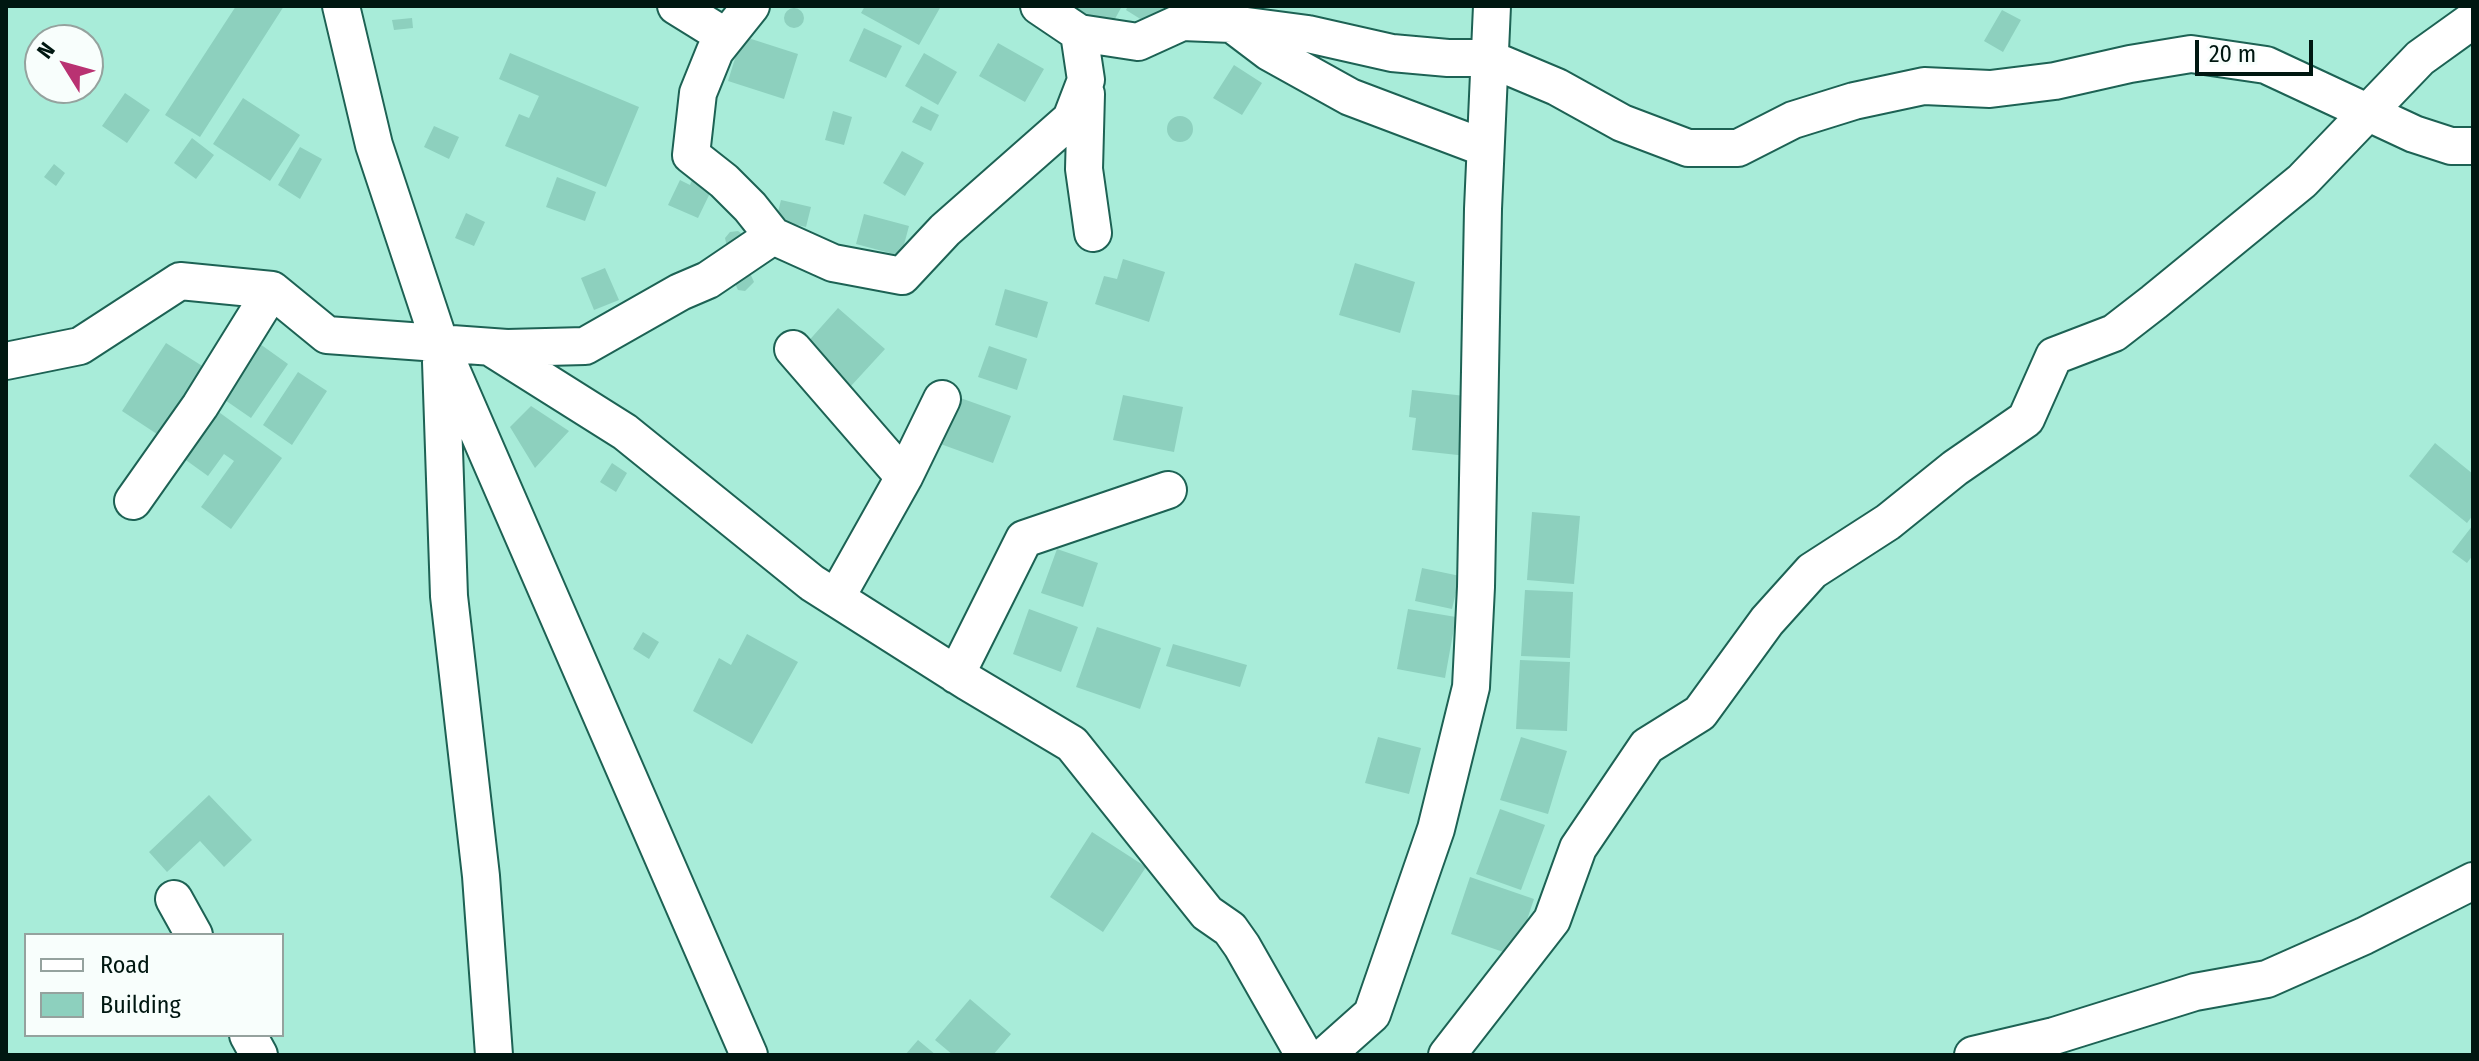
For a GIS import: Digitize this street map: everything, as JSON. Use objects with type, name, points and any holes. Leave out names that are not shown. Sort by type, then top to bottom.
[{"type":"street","points":[[341,6],[374,145],[440,344],[749,1055]]},
{"type":"street","points":[[676,6],[726,37]]},
{"type":"street","points":[[751,6],[715,51],[698,93],[691,155],[724,181],[773,236],[833,263],[902,276],[945,230],[1071,119],[1086,80]]},
{"type":"street","points":[[1039,6],[1079,33],[1138,42],[1182,22],[1232,24],[1308,34],[1392,53],[1488,58],[1557,87],[1622,123],[1688,148],[1738,148],[1793,120],[1854,101],[1924,86],[1990,89],[2042,83],[2191,54],[2266,65],[2427,138],[2451,146],[2473,146]]},
{"type":"street","points":[[1326,1055],[1372,1014],[1436,829],[1471,687],[1476,587],[1485,148],[1492,6]]},
{"type":"street","points":[[1447,1055],[1552,920],[1578,848],[1647,746],[1700,713],[1767,621],[1812,571],[1888,522],[1955,468],[2026,419],[2054,356],[2114,333],[2154,302],[2302,181],[2420,58],[2473,20]]},
{"type":"street","points":[[1232,24],[1269,52],[1350,97],[1485,148]]},
{"type":"street","points":[[1079,33],[1086,80],[1084,169],[1093,233]]},
{"type":"street","points":[[6,361],[80,346],[180,281],[272,290],[327,335],[490,347],[585,346],[680,292],[708,280],[773,236]]},
{"type":"street","points":[[133,501],[200,406],[272,290]]},
{"type":"street","points":[[440,344],[449,596],[481,876],[494,1055]]},
{"type":"street","points":[[490,347],[625,432],[812,583],[956,675],[1072,744],[1207,913],[1230,929],[1304,1055]]},
{"type":"street","points":[[793,349],[904,477]]},
{"type":"street","points":[[836,598],[904,477],[942,399]]},
{"type":"street","points":[[956,675],[1024,539],[1168,490]]},
{"type":"street","points":[[1973,1055],[2054,1036],[2195,992],[2267,979],[2364,936],[2473,881]]},
{"type":"street","points":[[174,899],[193,933]]},
{"type":"street","points":[[249,1037],[259,1055]]},
{"type":"building","points":[[236,6],[284,6],[200,137],[165,115]]},
{"type":"building","points":[[865,6],[941,6],[919,45],[861,13]]},
{"type":"building","points":[[1071,6],[1122,6],[1110,28]]},
{"type":"building","points":[[1128,6],[1173,6],[1158,30],[1126,10]]},
{"type":"building","points":[[794,8],[801,11],[804,18],[801,25],[794,28],[787,25],[784,18],[787,11]]},
{"type":"building","points":[[2002,10],[2021,20],[2003,52],[1984,41]]},
{"type":"building","points":[[412,18],[413,28],[394,30],[392,20]]},
{"type":"building","points":[[864,28],[902,46],[886,78],[849,61]]},
{"type":"building","points":[[742,36],[798,54],[784,99],[728,81]]},
{"type":"building","points":[[998,43],[1044,69],[1025,102],[979,76]]},
{"type":"building","points":[[510,53],[639,107],[606,187],[505,146],[519,114],[529,118],[539,96],[499,79]]},
{"type":"building","points":[[924,53],[957,72],[938,105],[905,86]]},
{"type":"building","points":[[1234,65],[1262,83],[1242,115],[1213,98]]},
{"type":"building","points":[[125,93],[150,110],[127,143],[102,126]]},
{"type":"building","points":[[243,98],[300,135],[270,181],[213,144]]},
{"type":"building","points":[[921,106],[939,115],[931,131],[912,122]]},
{"type":"building","points":[[833,111],[852,117],[844,145],[825,140]]},
{"type":"building","points":[[1180,116],[1189,120],[1193,129],[1189,138],[1180,142],[1171,138],[1167,129],[1171,120]]},
{"type":"building","points":[[434,126],[459,137],[449,159],[424,147]]},
{"type":"building","points":[[192,138],[214,155],[196,179],[174,163]]},
{"type":"building","points":[[300,147],[322,159],[300,199],[278,185]]},
{"type":"building","points":[[902,151],[924,163],[905,196],[883,183]]},
{"type":"building","points":[[54,164],[65,173],[56,186],[44,177]]},
{"type":"building","points":[[557,177],[596,192],[585,221],[546,207]]},
{"type":"building","points":[[680,180],[690,185],[692,180],[712,189],[698,218],[668,205]]},
{"type":"building","points":[[781,200],[811,207],[806,227],[776,220]]},
{"type":"building","points":[[466,213],[485,222],[474,246],[455,238]]},
{"type":"building","points":[[864,214],[909,226],[901,256],[856,244]]},
{"type":"building","points":[[738,231],[745,236],[727,247],[725,238],[730,232]]},
{"type":"building","points":[[1123,259],[1165,272],[1149,322],[1095,304],[1104,276],[1117,279]]},
{"type":"building","points":[[1355,263],[1415,282],[1400,333],[1339,315]]},
{"type":"building","points":[[605,268],[619,300],[594,310],[581,278]]},
{"type":"building","points":[[749,271],[754,282],[745,291],[738,290],[733,279]]},
{"type":"building","points":[[1005,289],[1048,302],[1037,338],[995,325]]},
{"type":"building","points":[[838,308],[885,349],[851,386],[805,345]]},
{"type":"building","points":[[166,343],[207,369],[163,438],[122,411]]},
{"type":"building","points":[[260,344],[288,364],[251,418],[222,398]]},
{"type":"building","points":[[989,346],[1027,359],[1017,390],[978,377]]},
{"type":"building","points":[[298,372],[327,391],[292,445],[263,425]]},
{"type":"building","points":[[1412,390],[1474,397],[1467,456],[1412,450],[1416,418],[1409,417]]},
{"type":"building","points":[[952,395],[1011,416],[993,463],[935,442]]},
{"type":"building","points":[[1123,395],[1183,407],[1174,452],[1113,440]]},
{"type":"building","points":[[531,406],[569,431],[535,468],[510,427]]},
{"type":"building","points":[[216,410],[282,458],[231,529],[201,507],[234,461],[224,454],[208,476],[183,458]]},
{"type":"building","points":[[2435,443],[2473,474],[2473,515],[2467,523],[2409,476]]},
{"type":"building","points":[[612,463],[627,473],[616,492],[600,482]]},
{"type":"building","points":[[1532,512],[1580,516],[1574,584],[1527,580]]},
{"type":"building","points":[[2473,525],[2473,555],[2467,563],[2452,552]]},
{"type":"building","points":[[1057,549],[1098,563],[1083,607],[1041,593]]},
{"type":"building","points":[[1422,568],[1460,576],[1452,609],[1415,601]]},
{"type":"building","points":[[1525,590],[1573,592],[1570,658],[1521,656]]},
{"type":"building","points":[[1029,609],[1078,627],[1061,672],[1013,654]]},
{"type":"building","points":[[1408,609],[1456,617],[1445,678],[1397,669]]},
{"type":"building","points":[[1097,627],[1161,648],[1140,709],[1076,687]]},
{"type":"building","points":[[643,632],[659,642],[649,659],[633,649]]},
{"type":"building","points":[[747,634],[798,662],[752,744],[693,711],[719,658],[731,665]]},
{"type":"building","points":[[1173,644],[1247,665],[1240,687],[1166,666]]},
{"type":"building","points":[[1520,660],[1570,662],[1567,731],[1516,729]]},
{"type":"building","points":[[1378,737],[1421,748],[1409,794],[1365,783]]},
{"type":"building","points":[[1521,737],[1567,751],[1548,814],[1500,800]]},
{"type":"building","points":[[209,795],[252,840],[224,867],[200,841],[167,872],[149,852]]},
{"type":"building","points":[[1500,809],[1545,825],[1521,890],[1476,874]]},
{"type":"building","points":[[1092,832],[1146,867],[1103,932],[1050,897]]},
{"type":"building","points":[[1470,877],[1534,899],[1515,956],[1451,934]]},
{"type":"building","points":[[970,999],[1011,1034],[993,1055],[953,1055],[935,1040]]},
{"type":"building","points":[[918,1040],[936,1055],[905,1055]]}]
